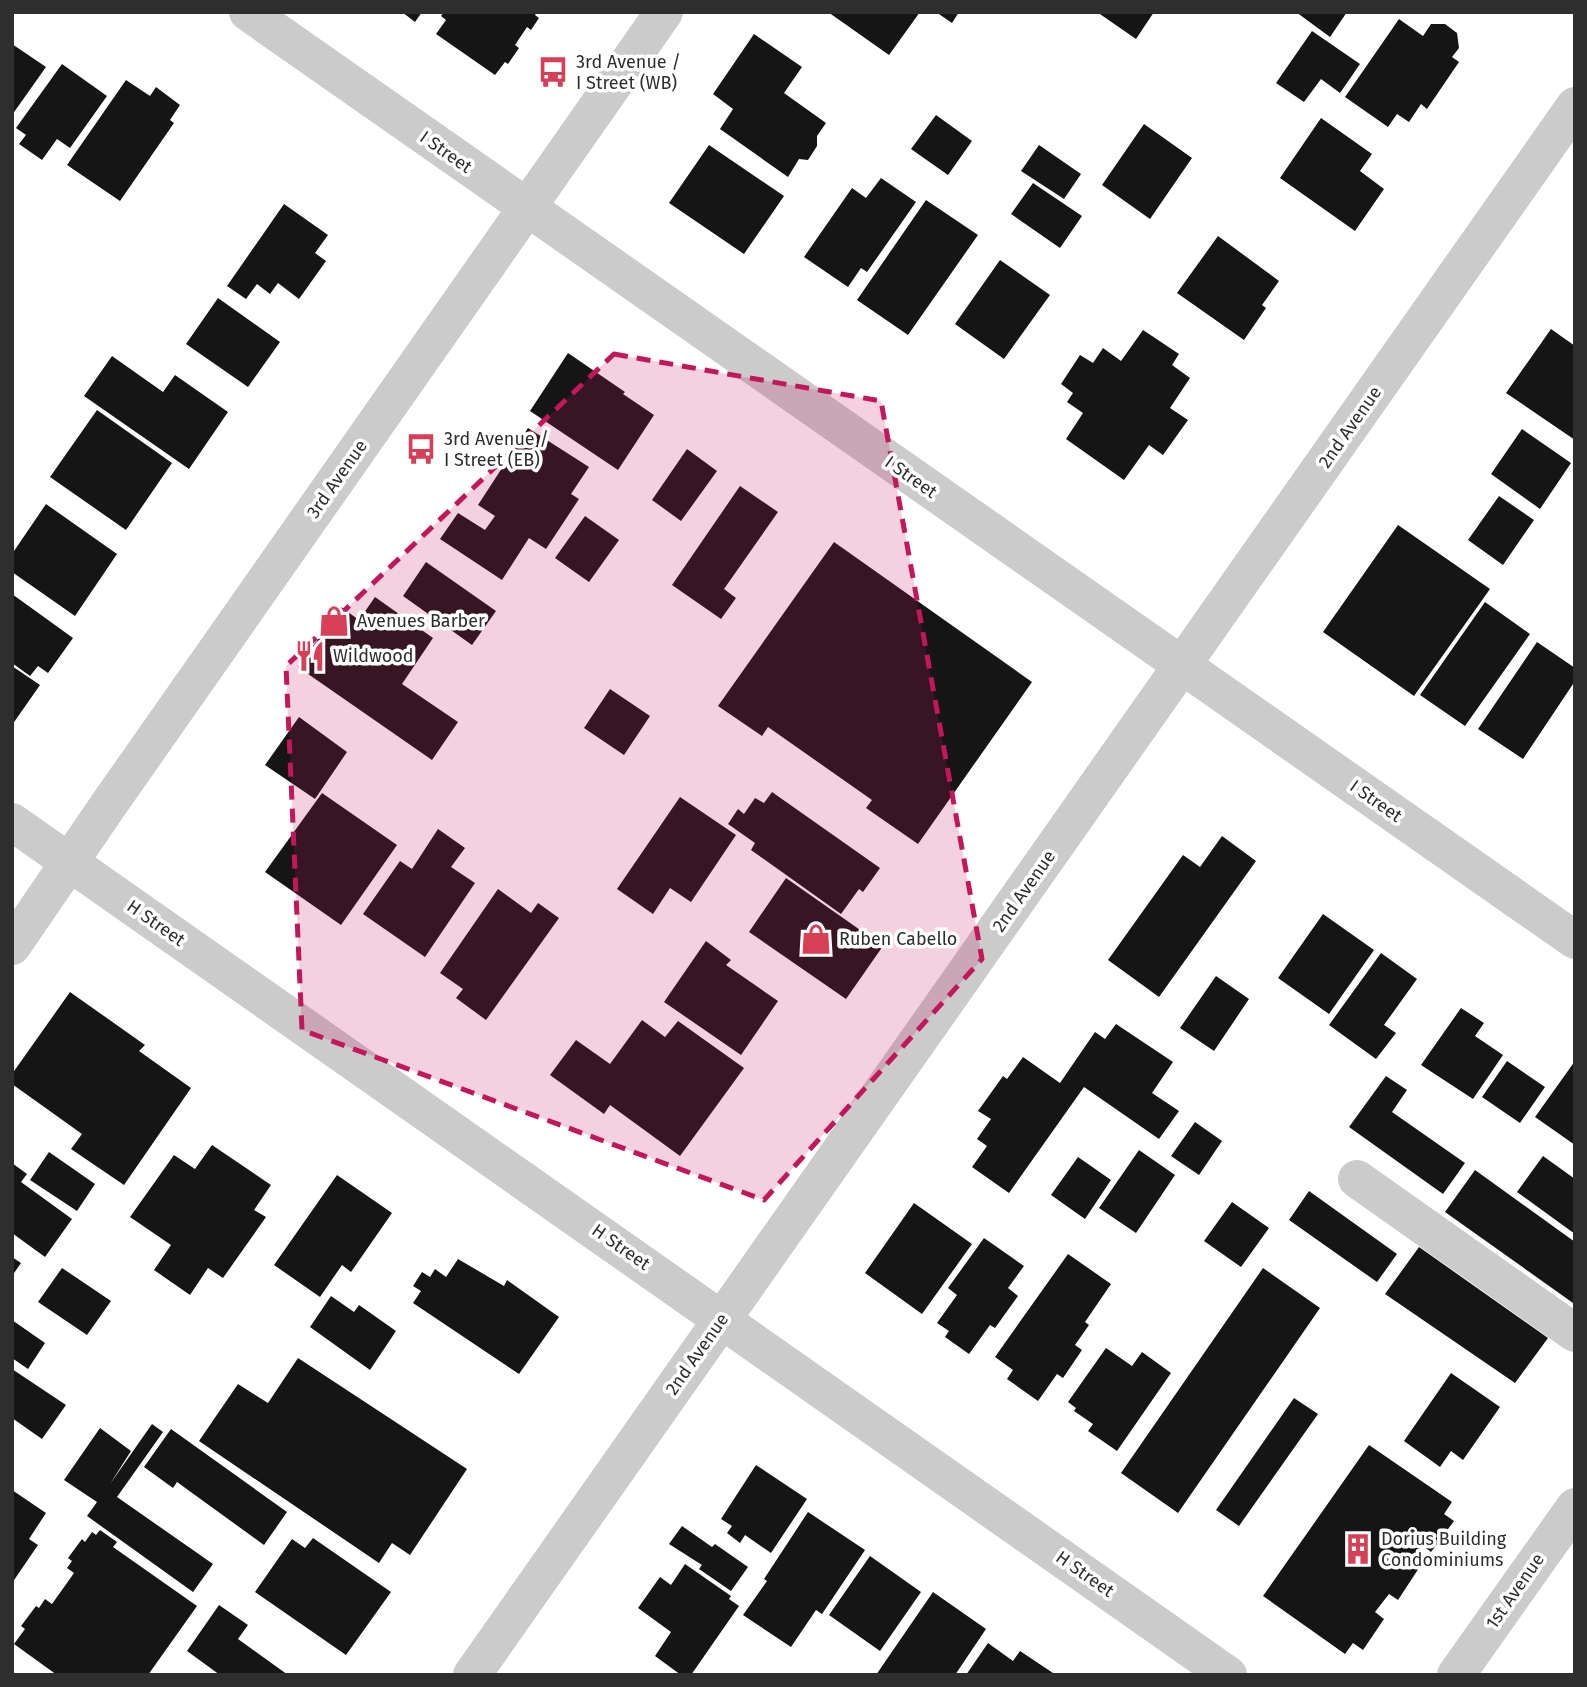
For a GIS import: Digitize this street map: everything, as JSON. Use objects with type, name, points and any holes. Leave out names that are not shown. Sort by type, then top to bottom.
[{"type":"street","name":"I Street","points":[[248,12],[1575,940]]},
{"type":"street","name":"3rd Avenue","points":[[12,946],[664,12]]},
{"type":"street","name":"2nd Avenue","points":[[472,1675],[1575,106]]},
{"type":"street","name":"H Street","points":[[12,822],[1228,1675]]},
{"type":"street","points":[[1357,1179],[1575,1333]]},
{"type":"street","name":"1st Avenue","points":[[1456,1675],[1573,1514]]},
{"type":"highlighted area","points":[[614,354],[881,401],[982,959],[764,1200],[302,1030],[286,666]]},
{"type":"building","points":[[402,12],[422,12],[415,22]]},
{"type":"building","points":[[444,12],[537,12],[535,15],[539,18],[531,30],[527,27],[515,45],[519,48],[508,64],[505,62],[495,75],[436,34],[446,20],[441,16]]},
{"type":"building","points":[[828,12],[920,12],[889,55]]},
{"type":"building","points":[[936,12],[959,12],[952,23]]},
{"type":"building","points":[[1097,12],[1154,12],[1136,39]]},
{"type":"building","points":[[1296,12],[1347,12],[1330,37]]},
{"type":"building","points":[[1399,19],[1423,36],[1431,24],[1445,24],[1457,33],[1459,48],[1452,57],[1459,62],[1427,109],[1421,104],[1409,122],[1397,114],[1388,127],[1345,97]]},
{"type":"building","points":[[1312,31],[1360,64],[1340,93],[1321,79],[1304,102],[1276,83]]},
{"type":"building","points":[[754,34],[802,67],[784,93],[826,123],[817,136],[817,146],[808,160],[799,159],[788,177],[720,129],[733,109],[713,94]]},
{"type":"building","points":[[12,44],[46,67],[12,115]]},
{"type":"building","points":[[62,64],[107,96],[70,148],[57,139],[42,160],[19,144],[26,135],[16,128]]},
{"type":"building","points":[[126,80],[150,96],[156,87],[180,105],[170,120],[174,123],[120,201],[67,165]]},
{"type":"building","points":[[936,115],[972,141],[948,175],[911,149]]},
{"type":"building","points":[[1321,118],[1372,154],[1360,171],[1384,189],[1355,231],[1280,178]]},
{"type":"building","points":[[1144,124],[1192,158],[1150,219],[1102,185]]},
{"type":"building","points":[[709,145],[784,196],[744,254],[669,203]]},
{"type":"building","points":[[1039,145],[1081,174],[1064,199],[1021,171]]},
{"type":"building","points":[[881,178],[916,202],[867,272],[861,268],[848,287],[804,257],[852,188],[866,198]]},
{"type":"building","points":[[1033,183],[1082,216],[1060,248],[1011,214]]},
{"type":"building","points":[[926,200],[978,235],[908,335],[857,300]]},
{"type":"building","points":[[284,204],[328,235],[315,253],[326,261],[299,299],[278,283],[270,294],[257,284],[246,299],[227,286]]},
{"type":"building","points":[[1218,236],[1279,281],[1262,305],[1266,308],[1244,340],[1177,293]]},
{"type":"building","points":[[1000,260],[1050,295],[1004,359],[955,324]]},
{"type":"building","points":[[218,298],[280,342],[248,387],[186,344]]},
{"type":"building","points":[[1551,329],[1575,346],[1575,440],[1506,393]]},
{"type":"building","points":[[1143,330],[1179,354],[1172,365],[1190,378],[1170,408],[1188,420],[1163,455],[1149,445],[1124,480],[1066,439],[1083,413],[1067,402],[1073,393],[1061,384],[1080,355],[1093,363],[1103,348],[1121,361]]},
{"type":"building","points":[[568,353],[654,415],[618,470],[530,411]]},
{"type":"building","points":[[112,356],[163,392],[175,375],[228,412],[189,469],[84,396]]},
{"type":"building","points":[[97,410],[172,463],[126,530],[50,477]]},
{"type":"building","points":[[528,428],[589,467],[571,494],[579,499],[546,549],[529,538],[502,580],[440,539],[458,513],[485,530],[495,516],[478,505]]},
{"type":"building","points":[[1522,429],[1571,463],[1540,509],[1491,474]]},
{"type":"building","points":[[687,449],[717,471],[681,521],[652,500]]},
{"type":"building","points":[[740,486],[778,512],[724,589],[736,598],[721,619],[672,585]]},
{"type":"building","points":[[1499,496],[1534,520],[1503,565],[1468,540]]},
{"type":"building","points":[[46,504],[117,554],[75,616],[12,572],[12,554]]},
{"type":"building","points":[[585,516],[619,540],[589,582],[555,558]]},
{"type":"building","points":[[1398,525],[1490,589],[1414,696],[1323,632]]},
{"type":"building","points":[[834,542],[1032,682],[918,844],[866,808],[872,800],[768,727],[762,736],[718,706]]},
{"type":"building","points":[[426,562],[496,611],[472,645],[403,596]]},
{"type":"building","points":[[12,594],[73,638],[48,673],[38,666],[30,676],[12,663]]},
{"type":"building","points":[[375,597],[433,638],[402,684],[458,722],[432,760],[298,667],[341,607],[359,620]]},
{"type":"building","points":[[1485,602],[1530,634],[1465,726],[1420,695]]},
{"type":"building","points":[[1537,642],[1575,668],[1575,681],[1523,759],[1478,729]]},
{"type":"building","points":[[12,666],[40,685],[12,725]]},
{"type":"building","points":[[610,689],[650,716],[624,755],[584,728]]},
{"type":"building","points":[[299,717],[347,752],[315,799],[265,765]]},
{"type":"building","points":[[772,792],[880,868],[863,892],[859,889],[841,914],[751,850],[755,843],[728,824],[738,809],[744,814],[755,798],[764,803]]},
{"type":"building","points":[[322,793],[397,845],[341,925],[265,872]]},
{"type":"building","points":[[680,797],[736,835],[691,902],[670,888],[653,914],[617,889]]},
{"type":"building","points":[[438,829],[465,848],[451,867],[475,883],[425,957],[363,914],[400,861],[412,869]]},
{"type":"building","points":[[1222,836],[1256,861],[1159,997],[1108,960],[1183,855],[1200,867]]},
{"type":"building","name":"Ruben Cabello","points":[[786,878],[883,946],[846,999],[749,932]]},
{"type":"building","points":[[498,889],[531,913],[538,903],[559,918],[486,1020],[456,998],[463,989],[440,973]]},
{"type":"building","points":[[1323,914],[1374,950],[1329,1014],[1278,978]]},
{"type":"building","points":[[706,941],[731,960],[726,965],[778,1001],[741,1055],[664,1002]]},
{"type":"building","points":[[1381,953],[1417,979],[1384,1025],[1396,1033],[1376,1059],[1329,1025]]},
{"type":"building","points":[[1216,976],[1249,999],[1214,1051],[1180,1028]]},
{"type":"building","points":[[70,992],[145,1045],[139,1051],[191,1088],[124,1185],[71,1149],[82,1134],[12,1084],[12,1074]]},
{"type":"building","points":[[1461,1008],[1484,1023],[1475,1036],[1503,1055],[1473,1099],[1421,1065]]},
{"type":"building","points":[[642,1020],[665,1037],[678,1021],[744,1068],[680,1156],[610,1105],[604,1114],[550,1075],[576,1040],[610,1064]]},
{"type":"building","points":[[1116,1024],[1173,1062],[1152,1093],[1179,1111],[1159,1139],[1084,1087],[1009,1193],[972,1167],[987,1146],[977,1139],[991,1119],[978,1111],[1003,1076],[1007,1079],[1023,1057],[1060,1083],[1095,1032],[1105,1039]]},
{"type":"building","points":[[1507,1061],[1545,1087],[1520,1123],[1482,1097]]},
{"type":"building","points":[[1575,1061],[1575,1145],[1535,1117]]},
{"type":"building","points":[[1386,1076],[1407,1090],[1392,1112],[1465,1163],[1443,1194],[1349,1127]]},
{"type":"building","points":[[1195,1122],[1222,1141],[1199,1175],[1171,1156]]},
{"type":"building","points":[[212,1145],[271,1185],[254,1210],[266,1217],[223,1278],[208,1268],[190,1295],[154,1270],[171,1245],[130,1217],[174,1155],[195,1169]]},
{"type":"building","points":[[1139,1150],[1175,1175],[1136,1233],[1099,1208]]},
{"type":"building","points":[[49,1152],[95,1184],[77,1211],[30,1180]]},
{"type":"building","points":[[1543,1156],[1575,1179],[1575,1234],[1517,1192]]},
{"type":"building","points":[[1078,1157],[1111,1180],[1085,1219],[1051,1195]]},
{"type":"building","points":[[12,1163],[27,1174],[21,1182],[72,1219],[45,1257],[12,1233]]},
{"type":"building","points":[[1475,1170],[1575,1242],[1573,1303],[1445,1212]]},
{"type":"building","points":[[337,1175],[392,1213],[351,1272],[342,1265],[320,1297],[274,1265]]},
{"type":"building","points":[[1309,1191],[1397,1254],[1377,1282],[1289,1220]]},
{"type":"building","points":[[1232,1202],[1269,1228],[1241,1267],[1204,1241]]},
{"type":"building","points":[[914,1203],[972,1244],[922,1314],[865,1273]]},
{"type":"building","points":[[984,1238],[1024,1266],[1008,1288],[1018,1296],[995,1328],[990,1325],[969,1354],[945,1337],[949,1331],[937,1323],[957,1295],[948,1288]]},
{"type":"building","points":[[1419,1247],[1548,1338],[1515,1383],[1385,1294]]},
{"type":"building","points":[[1068,1254],[1111,1284],[1085,1322],[1089,1325],[1075,1345],[1082,1350],[1063,1378],[1057,1374],[1038,1401],[1007,1379],[1013,1370],[995,1357]]},
{"type":"building","points":[[12,1257],[21,1263],[12,1276]]},
{"type":"building","points":[[458,1259],[504,1286],[507,1280],[559,1317],[519,1374],[413,1303],[421,1291],[413,1286],[422,1272],[430,1277],[435,1269],[446,1277]]},
{"type":"building","points":[[62,1268],[111,1301],[87,1335],[38,1302]]},
{"type":"building","points":[[1263,1268],[1320,1308],[1178,1513],[1121,1473]]},
{"type":"building","points":[[331,1296],[354,1312],[359,1305],[396,1331],[370,1370],[310,1327]]},
{"type":"building","points":[[12,1320],[45,1343],[28,1369],[12,1358]]},
{"type":"building","points":[[1106,1348],[1132,1366],[1142,1352],[1171,1373],[1117,1451],[1088,1431],[1093,1424],[1074,1411],[1076,1408],[1068,1402]]},
{"type":"building","points":[[298,1358],[467,1469],[410,1555],[392,1543],[379,1563],[199,1441],[238,1384],[268,1403]]},
{"type":"building","points":[[12,1369],[66,1405],[42,1439],[12,1418]]},
{"type":"building","points":[[1451,1373],[1500,1407],[1463,1460],[1451,1451],[1440,1467],[1404,1441]]},
{"type":"building","points":[[1294,1398],[1318,1414],[1239,1526],[1216,1510]]},
{"type":"building","points":[[152,1424],[163,1432],[117,1497],[213,1564],[193,1592],[87,1516],[97,1502],[64,1480],[100,1428],[131,1451],[110,1484]]},
{"type":"building","points":[[171,1429],[287,1512],[264,1545],[177,1482],[173,1488],[144,1467]]},
{"type":"building","name":"Dorius Building Condominiums","points":[[1369,1445],[1452,1502],[1444,1514],[1454,1521],[1431,1552],[1422,1545],[1411,1562],[1419,1568],[1398,1600],[1389,1594],[1375,1612],[1384,1619],[1363,1650],[1353,1643],[1345,1654],[1263,1596]]},
{"type":"building","points":[[756,1465],[807,1499],[771,1553],[745,1535],[740,1543],[727,1533],[732,1526],[721,1519]]},
{"type":"building","points":[[12,1490],[46,1513],[29,1539],[38,1545],[12,1583]]},
{"type":"building","points":[[808,1512],[865,1550],[822,1614],[816,1610],[791,1647],[743,1615],[767,1581],[764,1579]]},
{"type":"building","points":[[682,1526],[712,1547],[715,1544],[748,1567],[731,1591],[699,1569],[702,1565],[669,1544]]},
{"type":"building","points":[[100,1530],[117,1542],[113,1547],[197,1606],[148,1675],[57,1675],[14,1644],[25,1629],[21,1626],[36,1606],[39,1608],[45,1599],[52,1604],[74,1573],[67,1568],[72,1561],[68,1558],[82,1539],[85,1542],[92,1532],[96,1535]]},
{"type":"building","points":[[313,1538],[391,1592],[346,1655],[255,1592],[292,1539],[305,1548]]},
{"type":"building","points":[[870,1556],[921,1592],[880,1651],[829,1615]]},
{"type":"building","points":[[685,1564],[731,1596],[729,1599],[739,1606],[691,1675],[681,1675],[655,1656],[671,1632],[638,1608],[660,1577],[671,1585]]},
{"type":"building","points":[[933,1592],[986,1629],[955,1675],[876,1675]]},
{"type":"building","points":[[219,1605],[248,1625],[238,1639],[288,1675],[220,1675],[187,1651]]},
{"type":"building","points":[[988,1643],[1013,1661],[1020,1651],[1056,1675],[966,1675]]},
{"type":"place","name":"3rd Avenue / I Street (WB)","points":[[553,72]]},
{"type":"place","name":"3rd Avenue / I Street (EB)","points":[[421,449]]},
{"type":"place","name":"Avenues Barber","points":[[334,621]]},
{"type":"place","name":"Wildwood","points":[[310,656]]},
{"type":"place","name":"Ruben Cabello","points":[[816,939]]},
{"type":"place","name":"Dorius Building Condominiums","points":[[1358,1549]]}]
